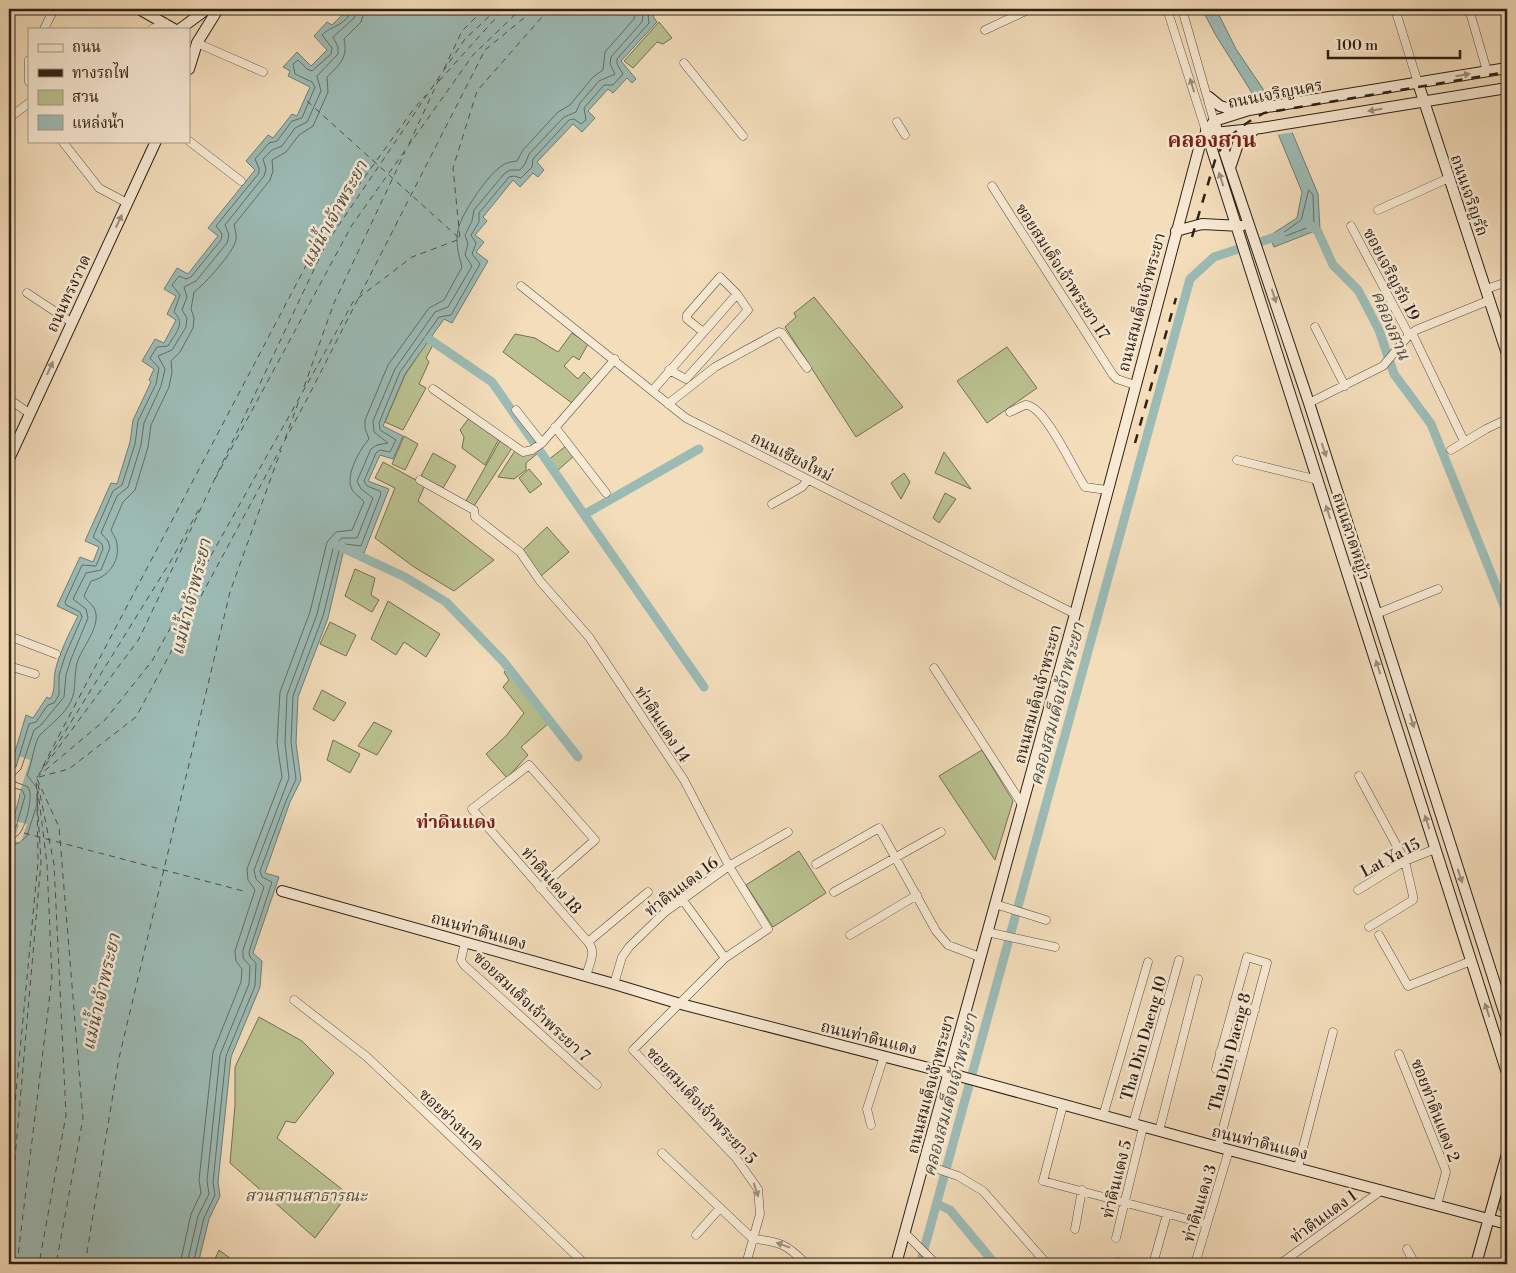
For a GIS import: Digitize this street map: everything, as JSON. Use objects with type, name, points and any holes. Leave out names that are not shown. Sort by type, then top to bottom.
[{"type":"main road","points":[[139,9],[170,26]]},
{"type":"main road","points":[[181,28],[207,9]]},
{"type":"main road","points":[[190,62],[193,40],[218,9]]},
{"type":"main road","name":"ถนนเจริญนคร","points":[[1507,68],[1246,111],[1214,122],[1206,131],[1219,134],[1424,103],[1507,88]]},
{"type":"main road","name":"ถนนเจริญรัถ","points":[[1418,83],[1507,354]]},
{"type":"main road","points":[[1208,97],[1220,106],[1246,111]]},
{"type":"main road","name":"ถนนลาดหญ้า","points":[[1214,122],[1259,249],[1507,1021]]},
{"type":"main road","points":[[1231,166],[1241,138],[1259,128]]},
{"type":"main road","name":"ถนนลาดหญ้า","points":[[1206,131],[1507,1073]]},
{"type":"main road","name":"ถนนสมเด็จเจ้าพระยา","points":[[896,1264],[1075,614],[1195,154],[1206,131]]},
{"type":"main road","name":"ถนนทรงวาด","points":[[9,459],[154,142]]},
{"type":"main road","points":[[1176,231],[1202,224],[1236,225],[1253,232]]},
{"type":"main road","points":[[1354,591],[1368,586]]},
{"type":"main road","name":"ถนนท่าดินแดง","points":[[282,891],[677,1003],[961,1076],[1138,1126],[1507,1224]]},
{"type":"main road","points":[[1476,1264],[1507,1154]]},
{"type":"street","points":[[44,28],[54,9]]},
{"type":"street","name":"ถนนลาดหญ้า","points":[[1168,9],[1206,131]]},
{"type":"street","name":"ถนนลาดหญ้า","points":[[1182,9],[1214,122]]},
{"type":"street","points":[[1395,9],[1418,83]]},
{"type":"street","points":[[1469,9],[1487,71]]},
{"type":"street","points":[[985,30],[1026,10]]},
{"type":"street","points":[[193,40],[262,72]]},
{"type":"street","points":[[684,63],[743,136]]},
{"type":"street","points":[[9,118],[28,103]]},
{"type":"street","points":[[897,122],[905,135]]},
{"type":"street","points":[[63,142],[98,188],[127,204]]},
{"type":"street","points":[[190,142],[241,181]]},
{"type":"street","points":[[1378,210],[1449,178]]},
{"type":"street","name":"ซอยสมเด็จเจ้าพระยา 17","points":[[992,186],[1113,375],[1118,379],[1135,385]]},
{"type":"street","name":"ซอยเจริญรัถ 19","points":[[1351,226],[1410,334],[1464,441]]},
{"type":"street","points":[[669,370],[686,380],[746,314],[748,308],[720,277],[714,281],[687,315],[687,319],[702,331]]},
{"type":"street","points":[[1486,289],[1507,282]]},
{"type":"street","name":"ถนนเชียงใหม่","points":[[521,286],[615,359],[686,418],[1075,614]]},
{"type":"street","points":[[27,293],[71,322]]},
{"type":"street","points":[[653,390],[702,331],[737,294]]},
{"type":"street","name":"ซอยเจริญรัถ 19","points":[[1345,386],[1383,366],[1410,334],[1490,300]]},
{"type":"street","points":[[1309,404],[1345,386],[1315,327]]},
{"type":"street","points":[[668,404],[716,367],[779,332],[782,333],[807,368]]},
{"type":"street","points":[[433,389],[523,452],[532,450],[542,443],[615,359]]},
{"type":"street","points":[[9,399],[30,412]]},
{"type":"street","points":[[1010,412],[1025,405],[1033,407],[1052,429],[1085,487],[1107,490]]},
{"type":"street","points":[[516,410],[542,443]]},
{"type":"street","points":[[1450,450],[1507,419]]},
{"type":"street","points":[[555,427],[606,493]]},
{"type":"street","points":[[1237,460],[1318,480]]},
{"type":"street","name":"ท่าดินแดง 14","points":[[420,480],[474,510],[475,517],[520,552],[540,581],[589,638],[684,780],[729,866],[768,929],[725,958],[677,1003],[632,1050]]},
{"type":"street","points":[[772,504],[802,487],[808,480]]},
{"type":"street","points":[[1376,614],[1438,589]]},
{"type":"street","points":[[9,636],[56,654]]},
{"type":"street","points":[[9,666],[35,674]]},
{"type":"street","points":[[934,668],[1022,804]]},
{"type":"street","name":"ท่าดินเดง 18","points":[[540,888],[594,842],[594,836],[529,765],[472,810],[540,888],[588,942]]},
{"type":"street","points":[[1359,776],[1405,861],[1413,900],[1369,927]]},
{"type":"street","points":[[816,864],[879,828],[936,931],[948,945],[980,957]]},
{"type":"street","name":"ท่าดินแดง 16","points":[[614,984],[622,957],[629,947],[665,912],[729,866],[788,832]]},
{"type":"street","points":[[834,892],[941,832]]},
{"type":"street","name":"Lat Ya 15","points":[[1358,890],[1405,861],[1435,849]]},
{"type":"street","points":[[586,976],[593,952],[588,942],[648,892]]},
{"type":"street","points":[[850,935],[917,896]]},
{"type":"street","points":[[682,899],[725,958]]},
{"type":"street","points":[[995,904],[1046,920]]},
{"type":"street","points":[[987,932],[1055,947]]},
{"type":"street","points":[[1379,935],[1408,986],[1471,961]]},
{"type":"street","name":"ซอยสมเด็จเจ้าพระยา 7","points":[[465,942],[461,960],[464,965],[597,1085]]},
{"type":"street","name":"Tha Din Daeng 8","points":[[1218,1147],[1267,964],[1246,957],[1234,1003]]},
{"type":"street","name":"Tha Din Daeng 10","points":[[1138,1126],[1179,960]]},
{"type":"street","points":[[1103,1116],[1148,962]]},
{"type":"street","points":[[1159,1131],[1198,979]]},
{"type":"street","name":"ซอยช่างนาค","points":[[294,1000],[367,1057],[585,1264]]},
{"type":"street","points":[[1216,1069],[1234,1003],[1255,1010]]},
{"type":"street","points":[[1298,1167],[1333,1032]]},
{"type":"street","name":"ซอยสมเด็จเจ้าพระยา 5","points":[[632,1050],[736,1158],[758,1189],[760,1214],[746,1264]]},
{"type":"street","points":[[1220,1052],[1242,1057]]},
{"type":"street","name":"ซอยท่าดินแดง 2","points":[[1399,1054],[1446,1172],[1437,1205]]},
{"type":"street","points":[[871,1125],[867,1109],[884,1056]]},
{"type":"street","points":[[1062,1105],[1043,1181],[1206,1224]]},
{"type":"street","name":"ท่าดินแดง 5","points":[[1116,1238],[1138,1126]]},
{"type":"street","name":"ท่าดินแดง 3","points":[[1195,1264],[1229,1150]]},
{"type":"street","points":[[662,1153],[753,1239],[772,1241],[791,1248],[806,1264]]},
{"type":"street","points":[[923,1164],[950,1173],[983,1191],[1047,1264]]},
{"type":"street","points":[[1075,1229],[1082,1190]]},
{"type":"street","name":"ท่าดินแดง 1","points":[[1280,1264],[1382,1190]]},
{"type":"street","points":[[696,1235],[720,1208]]},
{"type":"street","points":[[1153,1264],[1167,1214]]},
{"type":"street","points":[[905,1233],[933,1261]]},
{"type":"street","points":[[1407,1248],[1415,1264]]},
{"type":"street","points":[[1117,1262],[1127,1264]]},
{"type":"green space","points":[[659,22],[672,38],[663,44],[657,42],[633,68],[624,61]]},
{"type":"green space","points":[[814,297],[903,407],[856,437],[785,327],[796,317],[794,313]]},
{"type":"green space","points":[[572,333],[588,344],[579,360],[573,356],[564,366],[578,379],[584,372],[592,380],[572,403],[503,352],[515,334],[535,338],[558,352]]},
{"type":"green space","points":[[429,339],[434,343],[426,358],[429,362],[419,384],[426,388],[403,430],[385,422],[405,375]]},
{"type":"green space","points":[[1007,347],[1037,388],[987,423],[957,381]]},
{"type":"green space","points":[[469,418],[499,439],[485,465],[462,448],[464,437],[460,430]]},
{"type":"green space","points":[[404,436],[418,444],[405,470],[392,464]]},
{"type":"green space","points":[[501,439],[512,448],[474,506],[466,501]]},
{"type":"green space","points":[[566,446],[575,455],[557,471],[548,460]]},
{"type":"green space","points":[[516,449],[536,450],[538,453],[526,463],[526,470],[514,479],[498,477]]},
{"type":"green space","points":[[944,452],[971,489],[935,473]]},
{"type":"green space","points":[[433,453],[456,466],[443,488],[421,476]]},
{"type":"green space","points":[[383,462],[425,485],[418,501],[494,560],[454,591],[414,567],[375,538],[395,488],[375,478]]},
{"type":"green space","points":[[529,469],[542,484],[530,493],[519,478]]},
{"type":"green space","points":[[904,473],[910,482],[901,499],[891,483]]},
{"type":"green space","points":[[945,493],[956,499],[939,523],[933,518]]},
{"type":"green space","points":[[547,527],[569,552],[541,576],[523,550]]},
{"type":"green space","points":[[355,569],[375,578],[371,595],[379,600],[372,612],[345,596]]},
{"type":"green space","points":[[388,601],[440,634],[426,657],[404,642],[396,655],[371,639]]},
{"type":"green space","points":[[330,622],[356,635],[346,656],[320,644]]},
{"type":"green space","points":[[508,668],[549,723],[521,747],[528,755],[507,778],[486,754],[506,736],[524,713],[503,687],[509,680],[504,672]]},
{"type":"green space","points":[[322,690],[346,703],[334,721],[313,709]]},
{"type":"green space","points":[[374,722],[392,731],[377,755],[358,746]]},
{"type":"green space","points":[[333,740],[360,754],[350,773],[327,760]]},
{"type":"green space","points":[[982,750],[1013,801],[995,860],[939,776]]},
{"type":"green space","points":[[799,851],[826,893],[773,927],[746,885]]},
{"type":"green space","name":"สวนสานสาธารณะ","points":[[259,1017],[302,1041],[334,1073],[295,1123],[286,1121],[277,1138],[348,1194],[315,1238],[230,1163],[235,1105],[235,1067]]},
{"type":"green space","points":[[1507,1177],[1507,1213],[1500,1211],[1498,1207]]},
{"type":"green space","points":[[219,1250],[238,1264],[205,1264],[209,1260],[215,1259]]},
{"type":"water","name":"แม่น้ำเจ้าพระยา","points":[[348,9],[660,9],[653,16],[657,22],[621,61],[636,79],[632,83],[627,78],[613,93],[608,89],[588,111],[595,118],[582,132],[573,124],[537,162],[544,170],[538,177],[533,173],[520,187],[513,180],[483,217],[487,221],[475,235],[484,242],[476,252],[488,261],[452,323],[444,319],[405,374],[383,426],[403,436],[393,459],[380,455],[368,481],[389,489],[364,553],[344,549],[328,618],[298,697],[296,743],[301,780],[290,802],[265,873],[279,877],[253,953],[262,961],[260,987],[231,1057],[218,1182],[220,1196],[209,1219],[198,1264],[9,1264],[9,835],[20,795],[9,791],[9,772],[26,715],[33,718],[47,697],[50,699],[52,696],[59,658],[78,616],[57,606],[80,557],[93,562],[99,547],[85,541],[111,483],[117,484],[130,442],[133,420],[151,382],[149,380],[154,369],[142,361],[155,339],[164,343],[176,320],[167,314],[176,296],[164,289],[177,268],[188,274],[218,236],[208,228],[255,170],[246,161],[268,135],[273,138],[292,114],[297,116],[310,87],[288,76],[290,71],[283,67],[297,52],[311,66],[327,50],[314,36],[327,22],[332,25]]},
{"type":"water","points":[[1202,9],[1216,9],[1236,49],[1292,132],[1318,194],[1320,229],[1274,247],[1269,236],[1297,218],[1302,192],[1279,136],[1215,34]]},
{"type":"pier","points":[[1270,94],[1295,132],[1276,135],[1253,97]]},
{"type":"pier","points":[[19,756],[30,760],[11,819],[17,797],[9,794],[9,787]]},
{"type":"pier","points":[[11,820],[27,824],[21,843],[15,841],[17,836],[9,833],[16,834],[19,825],[11,822],[9,828]]},
{"type":"waterway","name":"คลองสาน","points":[[1308,223],[1318,232],[1333,265],[1358,290],[1379,330],[1394,374],[1431,424],[1507,613]]},
{"type":"waterway","name":"คลองสมเด็จเจ้าพระยา","points":[[920,1264],[1190,279],[1214,257],[1281,235]]},
{"type":"waterway","points":[[429,339],[492,382],[704,687]]},
{"type":"waterway","points":[[585,514],[699,449]]},
{"type":"waterway","points":[[334,544],[405,577],[446,602],[503,661],[578,757]]},
{"type":"waterway","points":[[937,1204],[950,1210],[995,1264]]},
{"type":"ferry route","points":[[444,69],[462,31],[484,9]]},
{"type":"ferry route","points":[[497,9],[465,39],[326,244],[139,639],[36,778],[105,720],[152,661],[353,302],[412,257],[460,239],[453,168],[477,91],[549,9]]},
{"type":"ferry route","points":[[439,81],[504,9]]},
{"type":"ferry route","points":[[215,479],[352,225],[473,55],[521,9]]},
{"type":"ferry route","points":[[39,777],[69,769],[136,717],[306,401],[485,50],[535,9]]},
{"type":"ferry route","points":[[409,144],[440,77]]},
{"type":"ferry route","points":[[43,766],[320,239],[413,110],[426,95]]},
{"type":"ferry route","points":[[307,101],[459,238]]},
{"type":"ferry route","points":[[304,387],[334,303],[405,152]]},
{"type":"ferry route","points":[[285,439],[300,398]]},
{"type":"ferry route","points":[[85,1264],[119,1058],[230,592],[281,450]]},
{"type":"ferry route","points":[[42,769],[172,559],[199,509]]},
{"type":"ferry route","points":[[9,1227],[41,862],[36,779]]},
{"type":"ferry route","points":[[37,779],[59,827],[83,1119],[56,1264]]},
{"type":"ferry route","points":[[38,784],[54,864],[66,1115],[39,1264]]},
{"type":"ferry route","points":[[17,1264],[52,977],[47,864],[38,791]]},
{"type":"ferry route","points":[[9,1166],[38,862],[37,798]]},
{"type":"ferry route","points":[[24,833],[247,892]]},
{"type":"railway","points":[[1192,237],[1216,157],[1220,150],[1236,131],[1264,113],[1507,72]]},
{"type":"railway","points":[[1135,443],[1176,298]]},
{"type":"district","name":"คลองสาน","points":[[1212,140]]},
{"type":"district","name":"ท่าดินแดง","points":[[456,822]]}]
